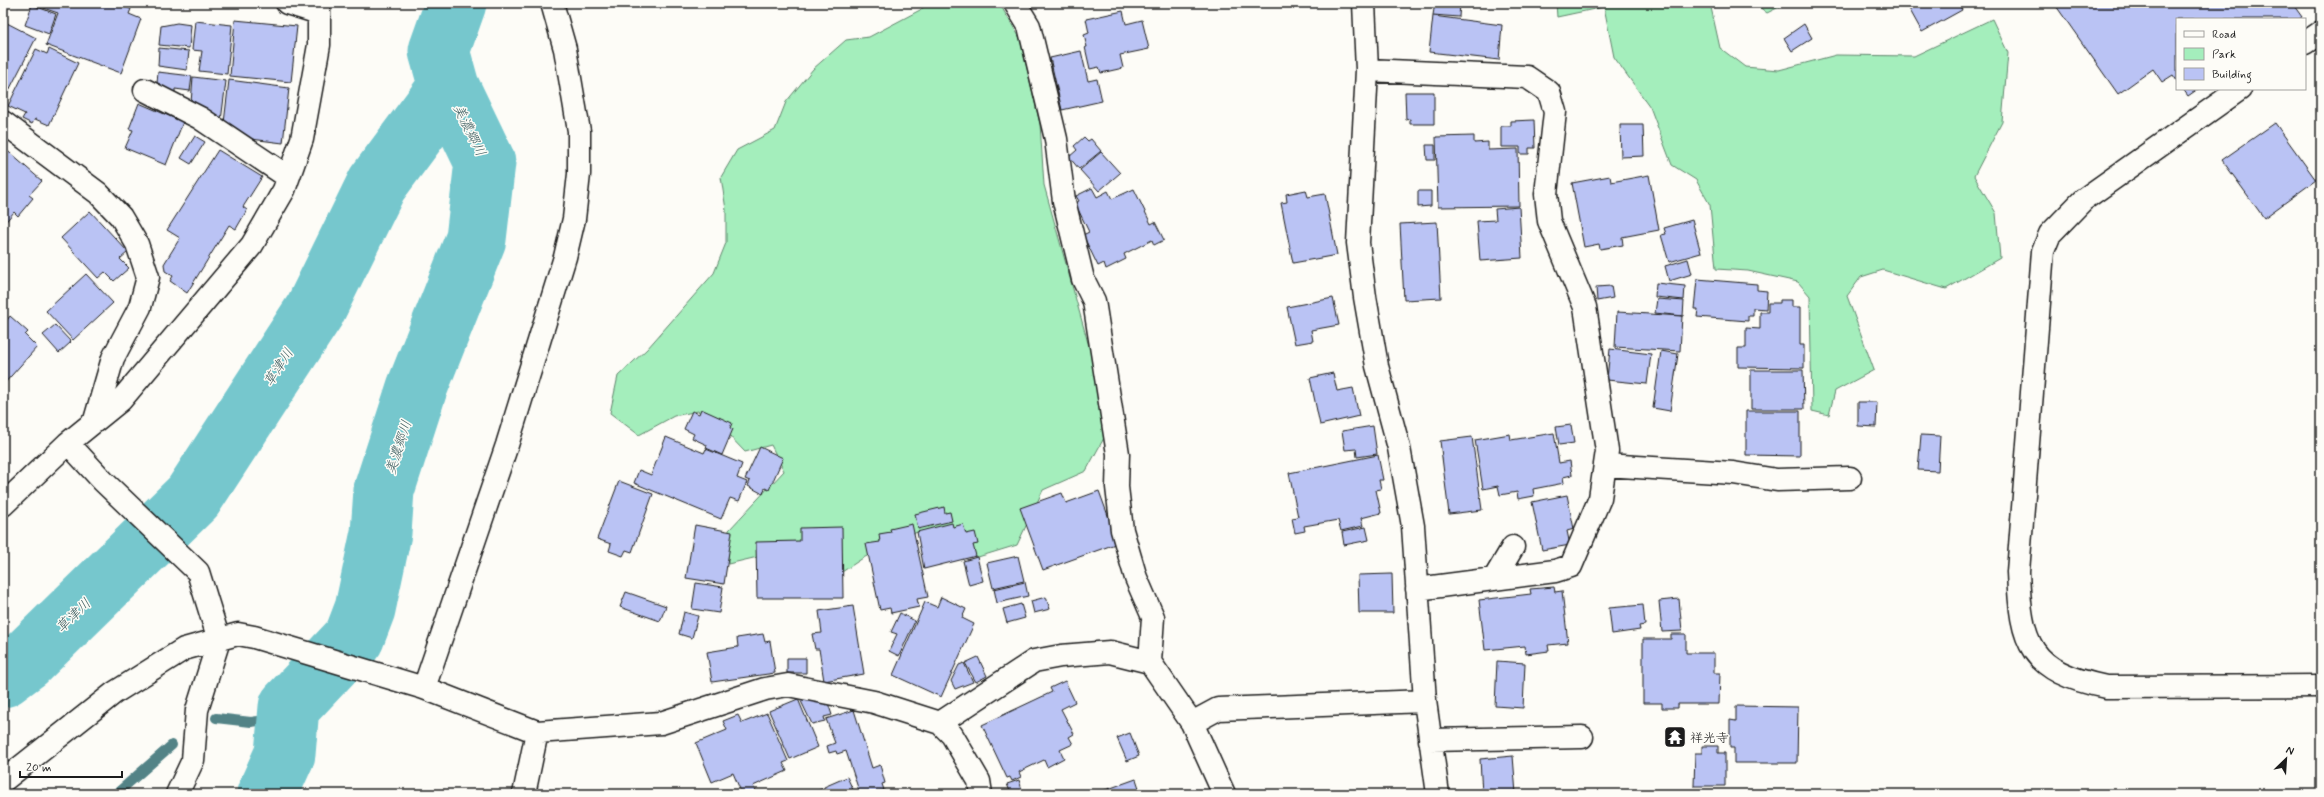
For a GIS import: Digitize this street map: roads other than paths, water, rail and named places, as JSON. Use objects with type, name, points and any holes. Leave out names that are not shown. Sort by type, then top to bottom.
[{"type":"street","points":[[3,505],[68,443],[121,400],[252,245],[284,190],[302,139],[319,46],[319,8],[287,3]]},
{"type":"street","points":[[424,688],[507,445],[565,257],[574,219],[579,174],[579,131],[565,49],[552,3]]},
{"type":"street","points":[[1015,3],[1029,26],[1056,139],[1064,201],[1083,279],[1094,301],[1118,454],[1117,487],[1122,530],[1136,578],[1152,617],[1150,662],[1192,723],[1224,794]]},
{"type":"street","points":[[1364,3],[1367,70],[1358,243],[1365,297],[1377,366],[1399,448],[1413,526],[1425,701],[1438,794]]},
{"type":"street","points":[[2306,42],[2321,32]]},
{"type":"street","points":[[1367,70],[1527,77],[1549,92],[1555,112],[1546,194],[1549,221],[1585,307],[1607,451],[1600,498],[1571,566],[1555,571],[1417,589]]},
{"type":"street","points":[[145,90],[200,118],[288,177]]},
{"type":"street","points":[[2239,90],[2083,200],[2050,234],[2043,251],[2018,572],[2020,612],[2028,642],[2042,662],[2076,681],[2106,687],[2321,686]]},
{"type":"street","points":[[3,122],[98,193],[121,217],[137,244],[148,277],[140,306],[113,358],[95,420]]},
{"type":"street","points":[[68,443],[103,481],[198,572],[219,640],[198,710],[193,760],[177,794]]},
{"type":"street","points":[[1605,465],[1733,473],[1777,480],[1850,478]]},
{"type":"street","points":[[1494,579],[1513,547]]},
{"type":"street","points":[[3,781],[114,692],[184,649],[238,634],[254,637],[424,688],[537,732],[661,723],[765,688],[788,685],[874,702],[940,723],[952,735],[979,781],[981,794]]},
{"type":"street","points":[[940,723],[1034,661],[1061,656],[1110,652],[1150,662]]},
{"type":"street","points":[[1192,723],[1218,709],[1425,701]]},
{"type":"street","points":[[524,794],[537,732]]},
{"type":"street","points":[[1430,740],[1582,737]]},
{"type":"waterway","name":"美濃郷川","points":[[267,794],[285,754],[289,707],[354,638],[365,609],[381,533],[384,490],[417,388],[476,239],[485,162],[449,87],[439,51],[456,3]]},
{"type":"waterway","name":"草津川","points":[[3,677],[26,660],[193,497],[315,310],[377,184],[449,87]]},
{"type":"waterway","points":[[216,718],[251,722],[273,719],[289,707]]},
{"type":"waterway","points":[[116,794],[172,745]]},
{"type":"place","name":"祥光寺","points":[[1675,737]]}]
